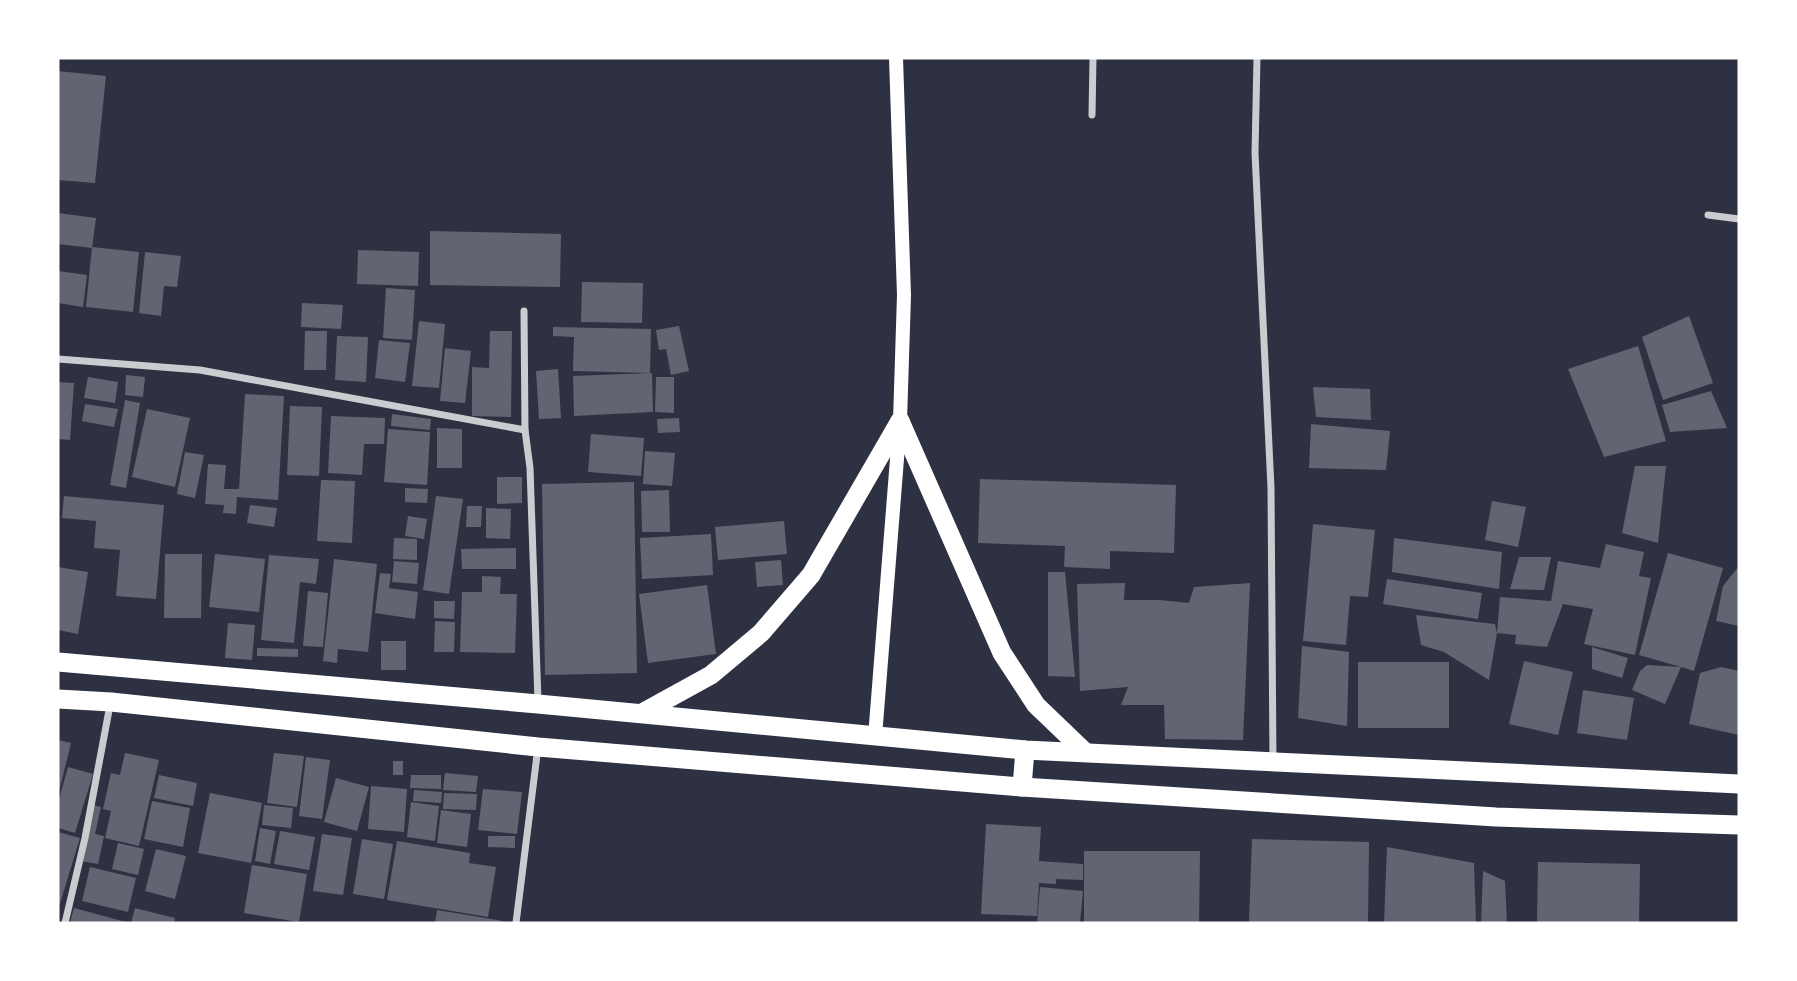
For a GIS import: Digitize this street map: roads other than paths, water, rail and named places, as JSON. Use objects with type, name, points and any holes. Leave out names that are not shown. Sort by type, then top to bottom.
[{"type":"highway","points":[[642,713],[711,675],[761,633],[810,575],[900,421]]},
{"type":"highway","points":[[900,421],[1002,653],[1036,705],[1085,752]]},
{"type":"highway","points":[[58,662],[642,713],[1025,750],[1739,784]]},
{"type":"highway","points":[[58,699],[111,702],[538,747],[1022,787],[1496,817],[1739,825]]},
{"type":"highway","points":[[1022,787],[1025,750]]},
{"type":"main road","points":[[875,737],[900,421],[904,295],[896,58]]},
{"type":"street","points":[[1092,115],[1093,58]]},
{"type":"street","points":[[1257,58],[1255,153],[1272,488],[1273,763]]},
{"type":"street","points":[[1708,215],[1739,219]]},
{"type":"street","points":[[524,311],[525,430],[530,468],[538,704]]},
{"type":"street","points":[[58,359],[200,370],[525,430]]},
{"type":"street","points":[[65,923],[85,838],[111,702]]},
{"type":"street","points":[[516,923],[538,747]]}]
